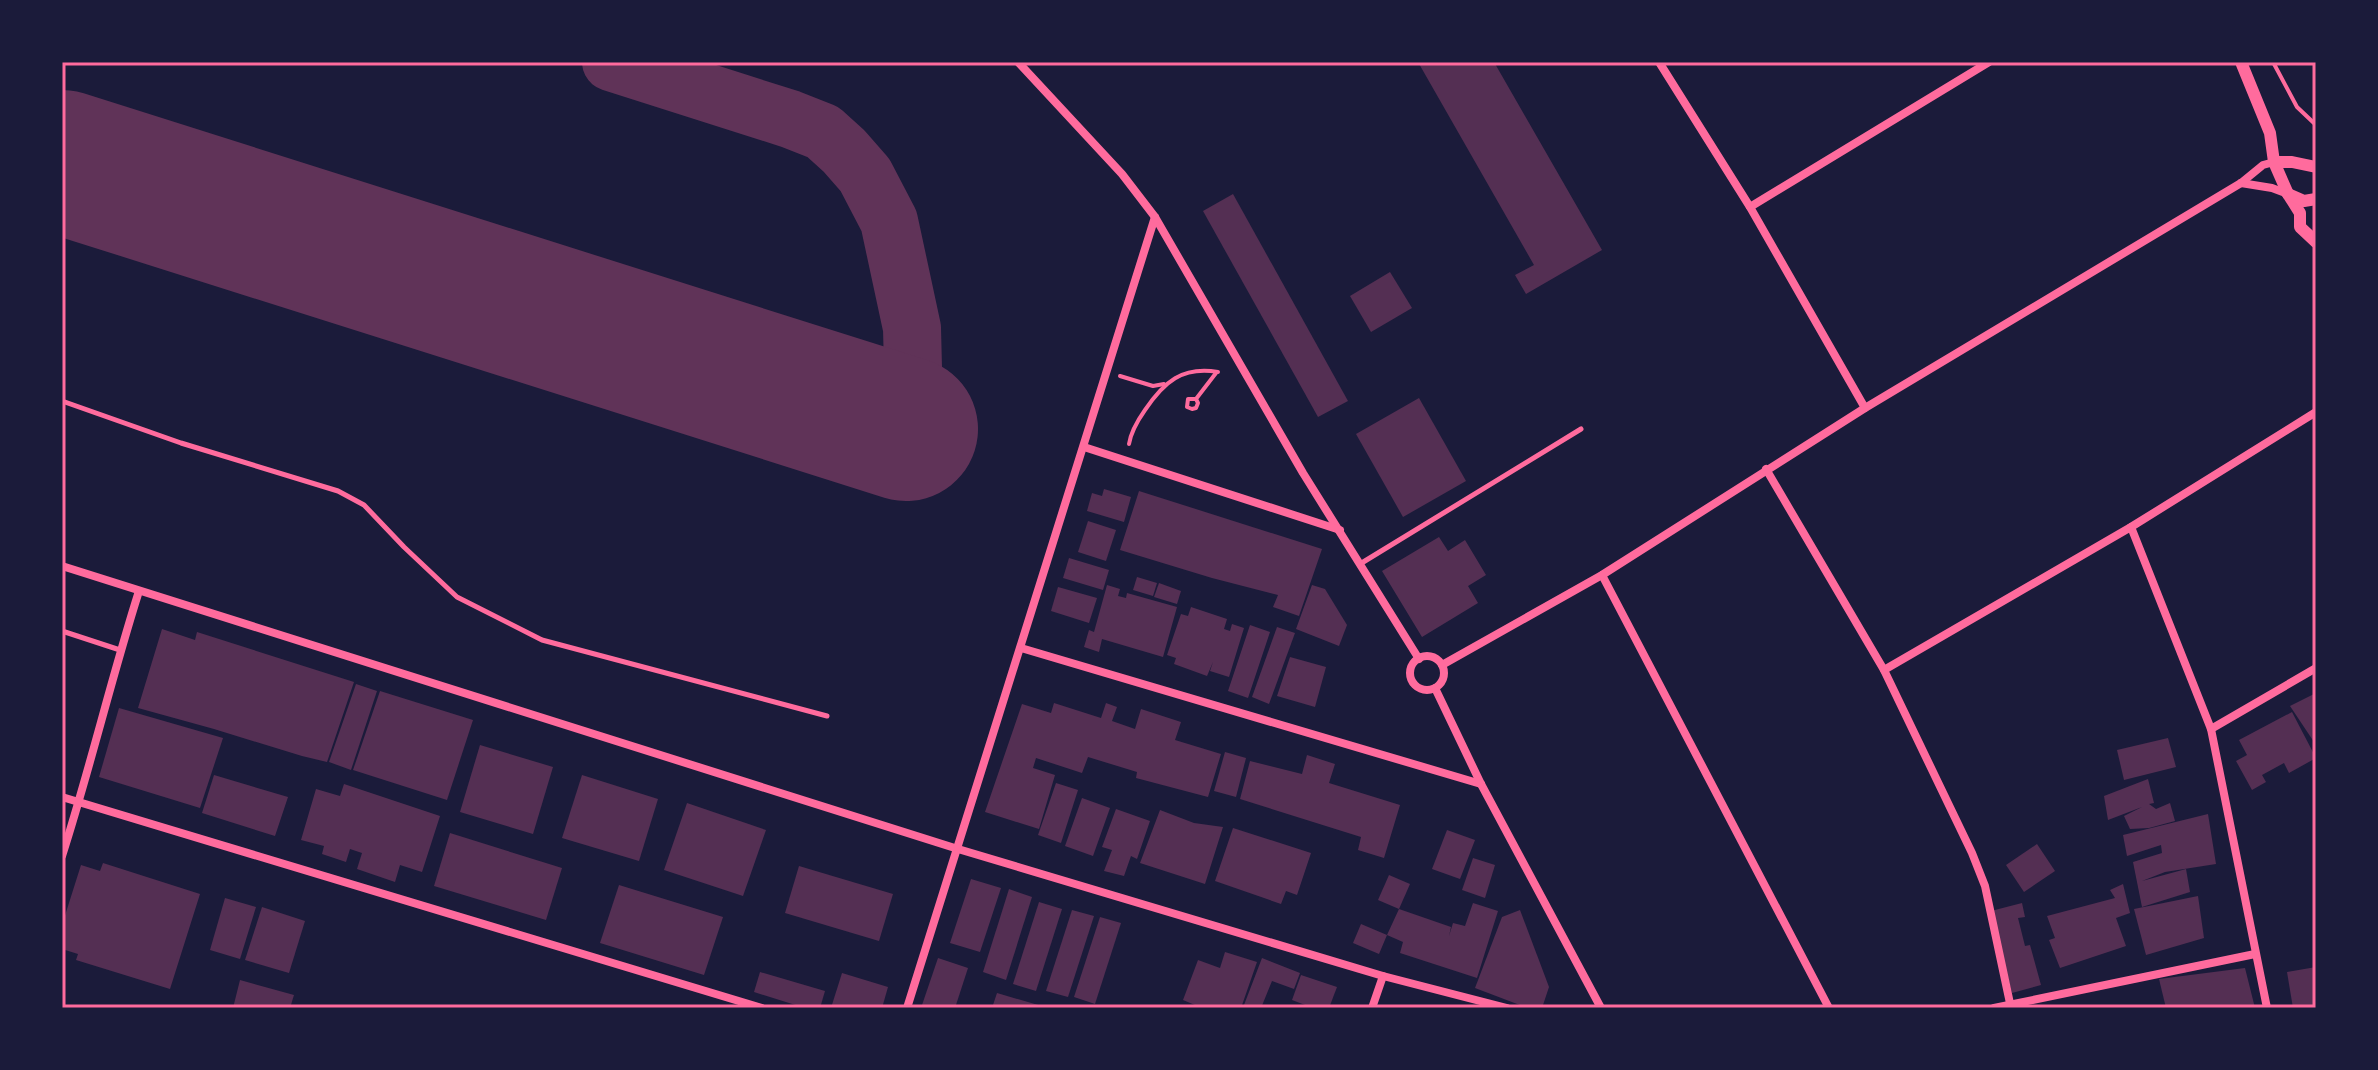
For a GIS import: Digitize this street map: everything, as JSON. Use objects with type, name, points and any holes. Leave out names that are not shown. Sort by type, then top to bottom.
[{"type":"street","points":[[1018,62],[1122,174],[1155,217],[1303,473],[1419,659]]},
{"type":"street","points":[[1659,62],[1750,207],[1865,408]]},
{"type":"street","points":[[1750,207],[1989,62]]},
{"type":"street","points":[[2241,62],[2270,133],[2274,162],[2300,213],[2300,227],[2316,242]]},
{"type":"street","points":[[2270,133],[2292,162]]},
{"type":"street","points":[[1442,665],[1602,575],[1865,408],[2241,183],[2263,165],[2292,162],[2316,167]]},
{"type":"street","points":[[2241,183],[2272,188],[2304,201],[2316,199]]},
{"type":"street","points":[[907,1008],[1155,217]]},
{"type":"street","points":[[1884,670],[2131,527],[2316,412]]},
{"type":"street","points":[[1084,447],[1340,530]]},
{"type":"street","points":[[1766,469],[1884,670],[1972,853],[1985,886],[2011,1006]]},
{"type":"street","points":[[2131,527],[2211,729],[2267,1008]]},
{"type":"street","points":[[62,566],[958,849],[1383,976],[1507,1008]]},
{"type":"street","points":[[1602,575],[1829,1008]]},
{"type":"street","points":[[62,856],[139,591]]},
{"type":"street","points":[[1021,648],[1481,784]]},
{"type":"street","points":[[1429,657],[1442,665],[1442,681],[1435,688],[1424,690],[1414,684],[1410,673],[1414,662],[1429,657]]},
{"type":"street","points":[[2211,729],[2316,668]]},
{"type":"street","points":[[1435,688],[1481,784],[1601,1008]]},
{"type":"street","points":[[62,797],[762,1008]]},
{"type":"street","points":[[1994,1008],[2255,954]]},
{"type":"street","points":[[1372,1008],[1383,976]]},
{"type":"lane","points":[[62,401],[181,443],[338,491],[364,505],[457,597],[542,640],[827,716]]},
{"type":"lane","points":[[1360,564],[1581,429]]},
{"type":"lane","points":[[62,631],[120,650]]},
{"type":"path","points":[[2273,62],[2297,107],[2316,125]]},
{"type":"path","points":[[1120,376],[1160,386],[1190,373],[1205,370],[1218,372],[1196,399]]},
{"type":"path","points":[[1129,444],[1131,433],[1142,414],[1168,382]]},
{"type":"path","points":[[1407,1008],[1431,1008]]},
{"type":"building","points":[[1418,62],[1494,62],[1602,250],[1526,294],[1515,275],[1534,265]]},
{"type":"building","points":[[1233,194],[1348,401],[1318,417],[1203,211]]},
{"type":"building","points":[[1390,272],[1412,308],[1371,332],[1350,296]]},
{"type":"building","points":[[1419,398],[1466,481],[1403,517],[1356,434]]},
{"type":"building","points":[[1104,489],[1131,497],[1124,522],[1087,511],[1092,493],[1102,496]]},
{"type":"building","points":[[1139,491],[1322,549],[1299,616],[1273,607],[1278,595],[1120,550]]},
{"type":"building","points":[[1088,521],[1116,530],[1106,561],[1078,552]]},
{"type":"building","points":[[1439,537],[1448,551],[1465,540],[1486,575],[1468,586],[1478,603],[1422,637],[1382,571]]},
{"type":"building","points":[[1069,558],[1109,570],[1103,590],[1063,578]]},
{"type":"building","points":[[1137,577],[1157,583],[1153,596],[1133,590]]},
{"type":"building","points":[[1159,583],[1181,591],[1177,604],[1154,597]]},
{"type":"building","points":[[1107,585],[1120,589],[1118,596],[1126,598],[1127,593],[1177,607],[1163,657],[1102,639],[1099,652],[1084,647],[1089,630],[1094,632]]},
{"type":"building","points":[[1312,585],[1325,589],[1347,625],[1339,646],[1296,629]]},
{"type":"building","points":[[1058,587],[1097,598],[1089,623],[1051,611]]},
{"type":"building","points":[[1191,607],[1227,619],[1224,629],[1230,631],[1232,624],[1244,628],[1229,677],[1210,671],[1213,662],[1207,676],[1174,664],[1176,658],[1167,655],[1181,614],[1188,616]]},
{"type":"building","points":[[1250,625],[1270,632],[1248,698],[1228,691]]},
{"type":"building","points":[[1277,627],[1295,633],[1269,704],[1252,697]]},
{"type":"building","points":[[162,629],[195,640],[197,632],[354,682],[327,762],[138,708]]},
{"type":"building","points":[[1290,657],[1326,667],[1315,707],[1277,696]]},
{"type":"building","points":[[356,684],[377,691],[351,770],[329,762]]},
{"type":"building","points":[[380,691],[473,720],[447,800],[353,770]]},
{"type":"building","points":[[2316,693],[2316,745],[2290,706]]},
{"type":"building","points":[[1054,703],[1101,718],[1106,703],[1117,707],[1112,721],[1135,729],[1141,709],[1181,722],[1175,740],[1221,754],[1208,797],[1136,778],[1137,772],[1088,757],[1082,773],[1036,758],[1033,768],[1055,775],[1039,829],[985,812],[1022,704],[1051,713]]},
{"type":"building","points":[[119,708],[223,738],[200,808],[99,777]]},
{"type":"building","points":[[2292,712],[2316,758],[2289,773],[2284,763],[2262,775],[2266,782],[2252,790],[2236,761],[2247,755],[2239,740]]},
{"type":"building","points":[[2168,738],[2176,767],[2124,780],[2117,750]]},
{"type":"building","points":[[480,745],[553,767],[533,834],[460,812]]},
{"type":"building","points":[[1225,752],[1246,758],[1236,797],[1214,791]]},
{"type":"building","points":[[1307,755],[1335,764],[1329,783],[1400,805],[1384,858],[1358,850],[1361,837],[1240,799],[1250,761],[1302,774]]},
{"type":"building","points":[[214,775],[288,797],[275,836],[202,813]]},
{"type":"building","points":[[582,775],[658,799],[639,861],[562,838]]},
{"type":"building","points":[[2148,779],[2154,803],[2149,804],[2156,809],[2170,803],[2175,821],[2130,829],[2124,816],[2142,807],[2108,820],[2104,796]]},
{"type":"building","points":[[1056,783],[1078,790],[1061,843],[1038,835]]},
{"type":"building","points":[[344,784],[440,816],[422,872],[400,865],[395,882],[357,869],[362,853],[350,849],[346,862],[322,854],[324,846],[301,840],[316,789],[340,796]]},
{"type":"building","points":[[1082,798],[1110,808],[1093,856],[1065,846]]},
{"type":"building","points":[[687,803],[766,830],[743,896],[664,870]]},
{"type":"building","points":[[1116,809],[1150,821],[1137,859],[1131,856],[1124,876],[1104,871],[1112,850],[1102,847]]},
{"type":"building","points":[[1160,810],[1194,823],[1223,827],[1205,884],[1140,863]]},
{"type":"building","points":[[2208,814],[2216,864],[2165,872],[2142,881],[2186,869],[2190,892],[2142,907],[2133,862],[2162,853],[2161,845],[2127,856],[2123,835]]},
{"type":"building","points":[[1233,828],[1311,853],[1297,895],[1286,891],[1281,904],[1215,881]]},
{"type":"building","points":[[1447,830],[1475,840],[1460,879],[1432,869]]},
{"type":"building","points":[[450,833],[562,868],[546,920],[434,886]]},
{"type":"building","points":[[2037,844],[2055,871],[2024,892],[2006,865]]},
{"type":"building","points":[[1473,858],[1495,865],[1485,898],[1462,890]]},
{"type":"building","points":[[103,863],[200,894],[170,989],[76,960],[78,954],[62,949],[62,925],[81,865],[100,871]]},
{"type":"building","points":[[799,866],[893,894],[879,941],[785,913]]},
{"type":"building","points":[[1389,875],[1410,884],[1399,909],[1378,900]]},
{"type":"building","points":[[971,879],[1001,888],[980,952],[950,943]]},
{"type":"building","points":[[2123,884],[2130,913],[2116,918],[2126,946],[2060,968],[2049,940],[2055,938],[2047,916],[2115,898],[2110,890]]},
{"type":"building","points":[[619,885],[723,917],[704,975],[600,943]]},
{"type":"building","points":[[1009,889],[1032,897],[1006,980],[983,972]]},
{"type":"building","points":[[2198,896],[2204,938],[2146,955],[2134,909]]},
{"type":"building","points":[[225,898],[256,907],[240,959],[210,950]]},
{"type":"building","points":[[1039,902],[1062,909],[1036,991],[1013,984]]},
{"type":"building","points":[[1473,903],[1498,911],[1477,978],[1400,953],[1403,942],[1387,935],[1399,909],[1451,927],[1449,936],[1453,923],[1465,926]]},
{"type":"building","points":[[2022,903],[2025,917],[2018,918],[2025,946],[2030,945],[2041,985],[2012,993],[1991,911]]},
{"type":"building","points":[[262,907],[305,921],[289,973],[245,960]]},
{"type":"building","points":[[1072,910],[1094,916],[1068,997],[1046,991]]},
{"type":"building","points":[[1520,910],[1549,987],[1543,1005],[1525,1007],[1475,988],[1502,917]]},
{"type":"building","points":[[1100,917],[1121,923],[1095,1004],[1074,997]]},
{"type":"building","points":[[1361,924],[1387,935],[1379,954],[1353,943]]},
{"type":"building","points":[[1225,952],[1257,962],[1241,1008],[1202,1008],[1183,1000],[1198,960],[1220,968]]},
{"type":"building","points":[[938,958],[968,968],[955,1008],[921,1008]]},
{"type":"building","points":[[1262,958],[1300,973],[1294,989],[1272,981],[1261,1008],[1252,1008],[1244,1005]]},
{"type":"building","points":[[2316,967],[2316,1008],[2293,1008],[2287,972]]},
{"type":"building","points":[[2245,968],[2255,1008],[2166,1008],[2159,979]]},
{"type":"building","points":[[760,972],[825,991],[820,1008],[805,1008],[754,992]]},
{"type":"building","points":[[842,973],[888,987],[882,1008],[831,1008]]},
{"type":"building","points":[[1301,975],[1337,987],[1329,1008],[1313,1008],[1292,1000]]},
{"type":"building","points":[[240,980],[294,995],[290,1008],[233,1008]]},
{"type":"building","points":[[997,993],[1045,1007],[1045,1008],[992,1008]]},
{"type":"taxiway","points":[[611,62],[823,132],[865,175],[889,221],[912,328],[913,368],[906,429]]},
{"type":"runway","points":[[62,162],[906,429]]}]
